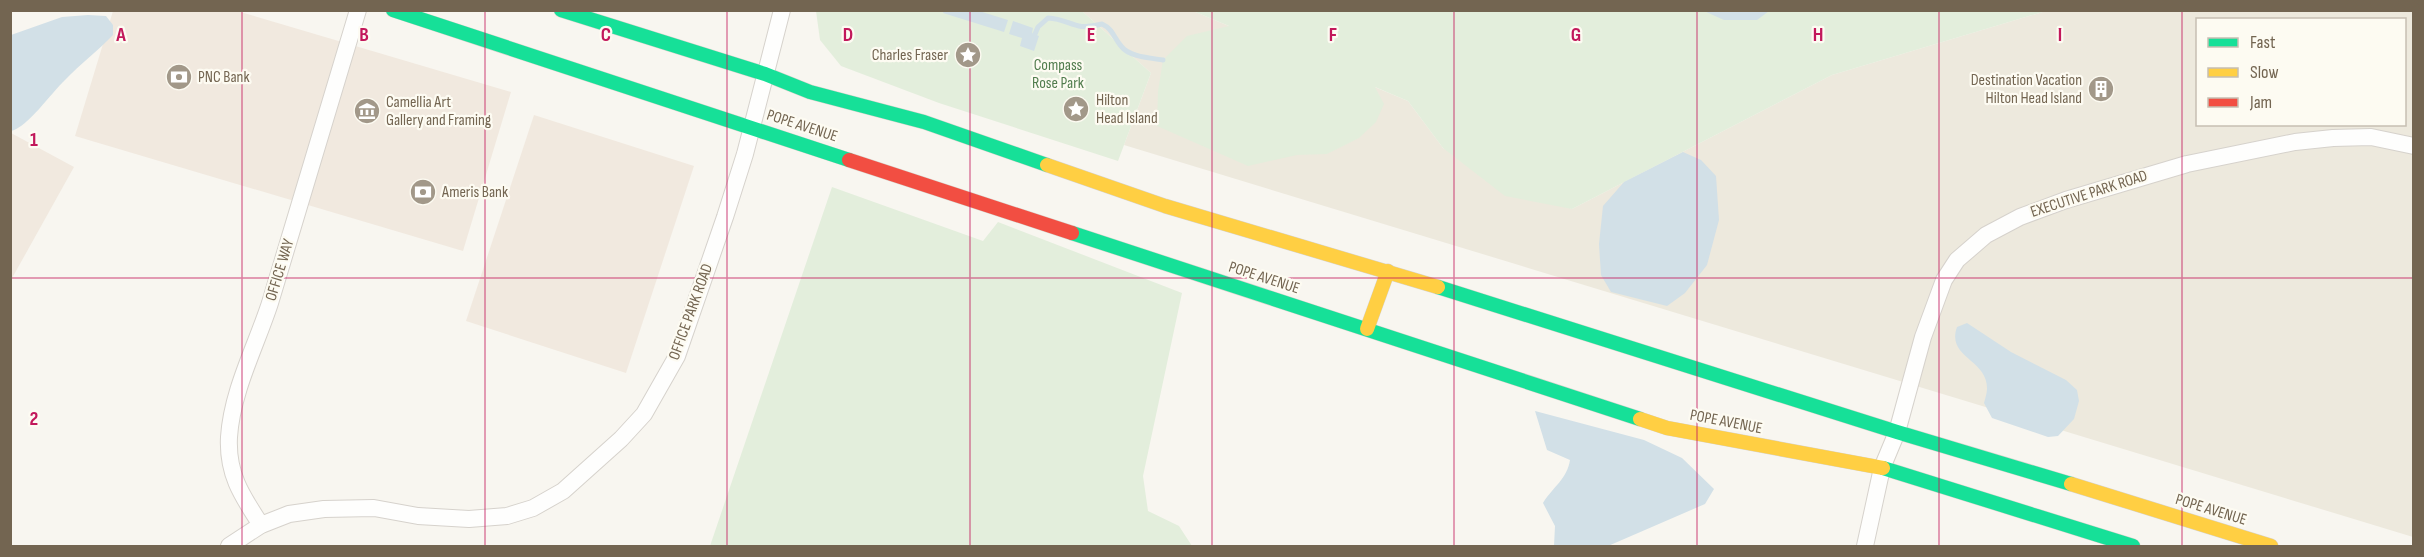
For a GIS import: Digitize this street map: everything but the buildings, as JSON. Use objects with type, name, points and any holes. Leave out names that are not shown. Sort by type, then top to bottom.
[{"type":"main road","name":"POPE AVENUE","points":[[393,10],[1667,428],[1882,468],[2133,546]]},
{"type":"main road","name":"POPE AVENUE","points":[[561,10],[765,74],[810,92],[924,122],[1165,206],[1388,272],[1897,432],[1963,450],[2271,546]]},
{"type":"main road","points":[[1367,329],[1388,272]]},
{"type":"street","name":"OFFICE WAY","points":[[261,525],[237,489],[231,466],[230,438],[235,405],[268,306],[358,10]]},
{"type":"street","name":"OFFICE PARK ROAD","points":[[229,546],[261,525],[289,514],[324,509],[374,508],[418,516],[469,519],[507,516],[533,508],[563,491],[606,454],[644,414],[677,356],[725,218],[782,10]]},
{"type":"street","name":"EXECUTIVE PARK ROAD","points":[[1865,546],[1882,468],[1897,432],[1923,337],[1944,280],[1956,260],[1986,235],[2020,217],[2057,203],[2180,166],[2295,142],[2372,137],[2414,146]]},
{"type":"shaded area","points":[[1769,10],[1757,20],[1724,20],[1704,11]]},
{"type":"shaded area","points":[[113,11],[237,11],[511,92],[463,251],[75,136]]},
{"type":"shaded area","points":[[944,11],[979,11],[1008,20],[1004,32],[943,13]]},
{"type":"shaded area","points":[[1082,11],[1193,11],[1408,101],[1443,148],[1572,209],[1832,75],[2046,11],[2413,11],[2413,537],[1124,145],[1151,73]]},
{"type":"shaded area","points":[[106,16],[113,25],[113,35],[59,86],[32,117],[11,131],[11,35],[62,17]]},
{"type":"shaded area","points":[[1013,21],[1033,28],[1032,33],[1039,36],[1034,51],[1020,46],[1022,38],[1009,34]]},
{"type":"shaded area","points":[[534,115],[694,166],[626,373],[466,321]]},
{"type":"shaded area","points":[[11,133],[74,167],[11,280]]},
{"type":"shaded area","points":[[1683,152],[1701,160],[1716,176],[1719,220],[1707,265],[1685,293],[1667,306],[1611,292],[1601,275],[1599,244],[1603,206],[1624,182]]},
{"type":"shaded area","points":[[1967,323],[2011,352],[2066,380],[2077,390],[2079,401],[2074,419],[2058,436],[2048,437],[1992,418],[1984,403],[1987,391],[1986,379],[1957,346],[1955,337],[1957,327]]},
{"type":"shaded area","points":[[1535,411],[1644,440],[1682,458],[1714,489],[1705,504],[1608,546],[1554,546],[1555,526],[1543,503],[1563,478],[1570,460],[1547,450]]},
{"type":"green space","name":"Compass Rose Park","points":[[816,11],[1082,11],[1151,73],[1118,161],[939,103],[841,66],[820,40]]},
{"type":"green space","points":[[1193,11],[2046,11],[1832,75],[1572,209],[1505,196],[1443,148],[1408,101],[1375,87],[1384,104],[1376,122],[1359,138],[1327,154],[1297,155],[1248,166],[1157,126],[1158,91],[1163,60],[1187,36],[1229,26]]},
{"type":"green space","points":[[832,187],[983,241],[998,222],[1182,293],[1143,476],[1148,511],[1179,526],[1192,546],[710,546]]},
{"type":"waterway","points":[[1035,34],[1038,27],[1048,18],[1085,27],[1102,24],[1109,28],[1121,46],[1129,53],[1163,60]]},
{"type":"traffic: fast","points":[[393,10],[849,160]]},
{"type":"traffic: fast","points":[[561,10],[765,74],[810,92],[924,122],[1047,165]]},
{"type":"traffic: fast","points":[[1072,233],[1640,419]]},
{"type":"traffic: fast","points":[[1438,287],[1897,432],[2071,484]]},
{"type":"traffic: fast","points":[[1883,468],[2133,546]]},
{"type":"traffic: slow","points":[[1047,165],[1165,206],[1438,287]]},
{"type":"traffic: slow","points":[[1367,329],[1388,271]]},
{"type":"traffic: slow","points":[[1640,419],[1667,428],[1883,468]]},
{"type":"traffic: slow","points":[[2071,484],[2271,546]]},
{"type":"traffic: jam","points":[[849,160],[1072,233]]},
{"type":"place","name":"Charles Fraser","points":[[968,55]]},
{"type":"place","name":"PNC Bank","points":[[179,77]]},
{"type":"place","name":"Destination Vacation Hilton Head Island","points":[[2101,89]]},
{"type":"place","name":"Hilton Head Island","points":[[1076,109]]},
{"type":"place","name":"Camellia Art Gallery and Framing","points":[[367,111]]},
{"type":"place","name":"Ameris Bank","points":[[423,192]]}]
